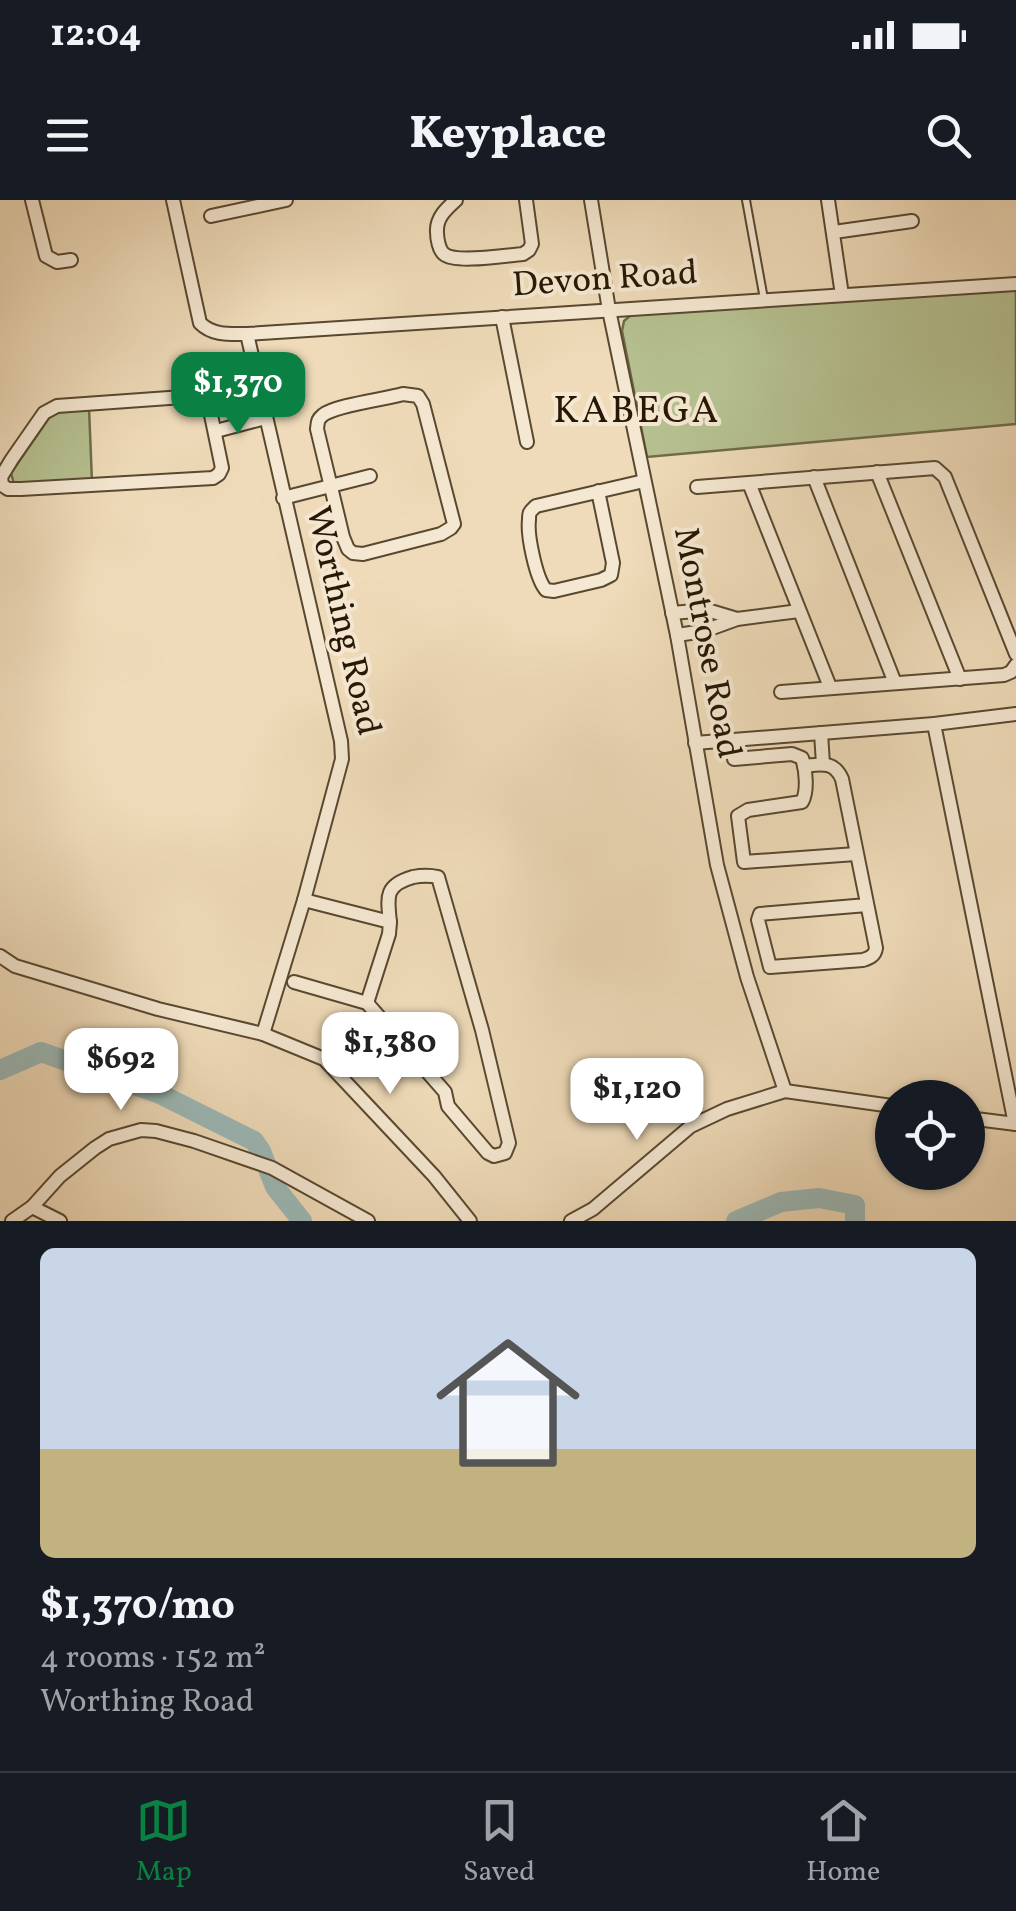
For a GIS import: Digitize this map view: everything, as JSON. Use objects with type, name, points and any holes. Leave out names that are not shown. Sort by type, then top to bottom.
[{"type":"street","points":[[32,200],[46,256],[58,262],[71,260]]},
{"type":"street","name":"Devon Road","points":[[173,200],[200,323],[219,333],[1016,284]]},
{"type":"street","points":[[211,216],[246,204],[286,200]]},
{"type":"street","points":[[456,200],[439,220],[438,242],[448,256],[468,258],[522,254],[529,250],[532,244],[526,200]]},
{"type":"street","name":"Montrose Road","points":[[591,200],[609,310],[677,635],[717,865],[747,977],[785,1091]]},
{"type":"street","points":[[828,200],[842,295]]},
{"type":"street","points":[[834,232],[912,220]]},
{"type":"street","points":[[502,317],[527,442]]},
{"type":"street","name":"Worthing Road","points":[[247,334],[342,759],[262,1034]]},
{"type":"street","points":[[414,394],[424,404],[454,524],[441,534],[363,554],[352,553],[343,537],[330,484],[317,429],[321,416],[414,394]]},
{"type":"street","points":[[190,397],[208,407],[216,431],[222,468],[213,478],[20,489],[8,489],[1,484],[12,459],[40,419],[56,406],[190,397]]},
{"type":"street","points":[[216,431],[264,418]]},
{"type":"street","points":[[696,487],[935,468],[942,473],[1016,654]]},
{"type":"street","points":[[877,472],[960,678]]},
{"type":"street","points":[[283,498],[370,476]]},
{"type":"street","points":[[814,477],[894,683]]},
{"type":"street","points":[[598,491],[613,564],[610,576],[546,590],[538,578],[528,524],[532,509],[536,506],[598,491],[644,481]]},
{"type":"street","points":[[749,483],[830,688]]},
{"type":"street","points":[[672,613],[707,610],[737,618]]},
{"type":"street","points":[[677,635],[704,631],[737,618],[799,611]]},
{"type":"street","points":[[781,692],[1004,675],[1016,664]]},
{"type":"street","points":[[695,742],[1016,714]]},
{"type":"street","points":[[934,724],[1016,1124],[985,1120]]},
{"type":"street","points":[[822,733],[823,764]]},
{"type":"street","points":[[734,759],[792,754],[802,758],[804,766],[802,802],[748,810],[738,816],[744,862],[856,854]]},
{"type":"street","points":[[804,766],[823,764],[838,769],[842,779],[876,948],[872,956],[862,960],[770,967],[758,920],[760,914],[866,905]]},
{"type":"street","points":[[294,982],[366,1003],[445,1092],[448,1106],[488,1153],[505,1153],[509,1143],[482,1030],[438,877],[424,875],[392,886],[387,902],[389,934],[366,1003]]},
{"type":"street","points":[[304,900],[390,922]]},
{"type":"street","points":[[0,956],[15,966],[158,1009],[262,1034],[324,1059],[434,1176],[470,1221]]},
{"type":"street","points":[[571,1221],[593,1209],[691,1126],[727,1109],[785,1091],[875,1104]]},
{"type":"street","points":[[12,1221],[95,1148],[109,1139],[140,1130],[194,1142],[267,1167],[368,1221]]},
{"type":"street","points":[[32,1207],[60,1221]]},
{"type":"lane","points":[[746,200],[764,299]]},
{"type":"green space","points":[[1016,288],[1016,424],[647,457],[622,331],[624,321],[632,314]]},
{"type":"green space","points":[[89,408],[92,482],[14,484],[11,473],[55,411]]},
{"type":"waterway","points":[[0,1070],[41,1052],[160,1094],[254,1141],[275,1187],[302,1221]]},
{"type":"waterway","points":[[736,1221],[781,1202],[819,1198],[855,1205],[855,1221]]},
{"type":"district","name":"KABEGA","points":[[637,412]]}]
